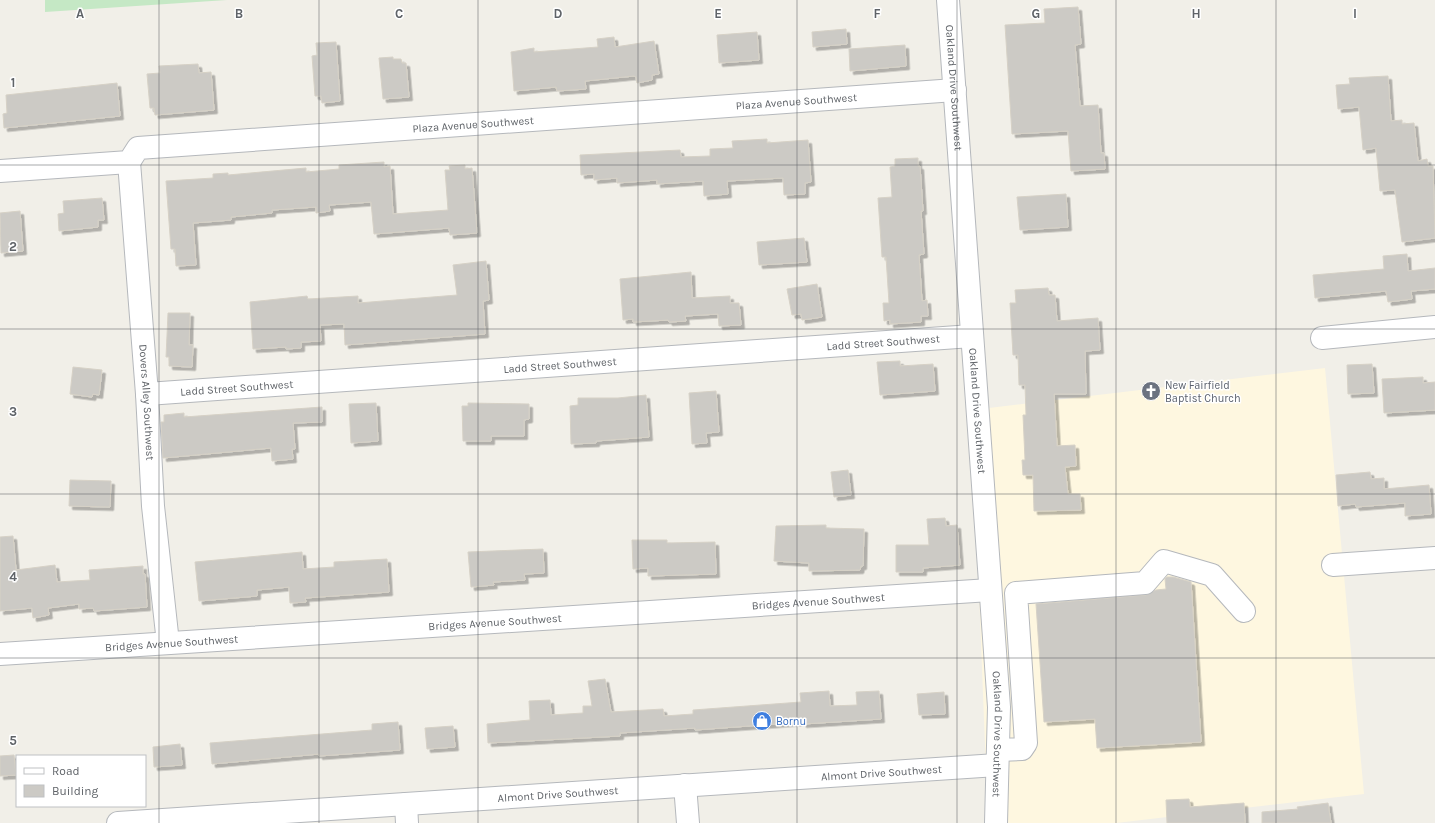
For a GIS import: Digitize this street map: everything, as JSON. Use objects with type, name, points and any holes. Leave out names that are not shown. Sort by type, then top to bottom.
[{"type":"street","name":"Oakland Drive Southwest","points":[[948,0],[999,707],[996,823]]},
{"type":"street","name":"Plaza Avenue Southwest","points":[[129,162],[138,148],[954,90]]},
{"type":"street","points":[[0,171],[129,162]]},
{"type":"street","name":"Dovers Alley Southwest","points":[[129,162],[147,394],[153,506],[168,643]]},
{"type":"street","points":[[1322,338],[1435,327]]},
{"type":"street","name":"Ladd Street Southwest","points":[[147,394],[972,336]]},
{"type":"street","points":[[1333,566],[1435,558]]},
{"type":"street","name":"Bridges Avenue Southwest","points":[[0,654],[991,592],[1016,593],[1145,582],[1164,561],[1212,575],[1244,611]]},
{"type":"street","points":[[995,662],[1020,661],[1016,593]]},
{"type":"street","name":"Almont Drive Southwest","points":[[118,823],[407,813],[685,785],[998,757],[1022,750],[1026,743],[1020,661]]},
{"type":"street","points":[[685,785],[688,823]]},
{"type":"shaded area","points":[[1325,368],[1364,794],[1116,823],[988,823],[972,410]]},
{"type":"green space","points":[[45,0],[227,0],[45,12]]},
{"type":"building","points":[[1078,7],[1081,44],[1075,45],[1080,106],[1098,105],[1101,153],[1104,153],[1105,169],[1071,171],[1068,131],[1012,134],[1005,25],[1045,23],[1044,9]]},
{"type":"building","points":[[846,29],[847,44],[813,47],[812,32]]},
{"type":"building","points":[[757,32],[759,60],[719,63],[717,35]]},
{"type":"building","points":[[614,37],[615,47],[654,41],[659,74],[652,75],[652,80],[637,83],[636,77],[634,76],[585,81],[586,89],[557,91],[556,87],[514,91],[511,52],[534,48],[534,52],[598,47],[597,39]]},
{"type":"building","points":[[336,42],[340,101],[322,103],[321,96],[315,96],[312,56],[317,55],[316,43]]},
{"type":"building","points":[[905,45],[906,66],[850,71],[849,49]]},
{"type":"building","points":[[393,57],[393,59],[401,59],[402,63],[406,63],[409,97],[383,99],[379,58]]},
{"type":"building","points":[[198,64],[199,73],[211,72],[214,110],[155,115],[154,108],[150,108],[147,74],[160,73],[159,66]]},
{"type":"building","points":[[1388,76],[1391,121],[1402,120],[1402,124],[1414,123],[1418,161],[1427,159],[1428,166],[1433,166],[1435,238],[1402,242],[1395,190],[1380,191],[1376,148],[1363,150],[1359,107],[1338,109],[1336,85],[1350,84],[1349,78]]},
{"type":"building","points":[[117,83],[120,116],[4,128],[3,114],[7,113],[6,95]]},
{"type":"building","points":[[767,139],[767,143],[808,140],[811,182],[805,183],[805,194],[784,195],[783,178],[727,181],[728,194],[704,196],[703,181],[657,184],[657,180],[617,183],[617,178],[594,180],[594,174],[581,175],[580,155],[680,150],[681,157],[710,156],[710,149],[733,148],[732,141]]},
{"type":"building","points":[[918,158],[918,166],[920,166],[923,211],[921,211],[924,254],[919,255],[922,301],[927,300],[928,316],[921,316],[921,322],[890,324],[890,320],[884,321],[883,303],[889,303],[886,257],[882,257],[878,198],[892,197],[890,167],[895,166],[895,159]]},
{"type":"building","points":[[384,162],[384,167],[390,166],[393,214],[448,210],[445,170],[450,170],[449,166],[465,165],[465,169],[472,168],[477,233],[450,235],[449,228],[374,234],[371,202],[329,205],[330,211],[316,213],[316,207],[272,210],[272,213],[231,217],[231,220],[193,223],[196,265],[176,266],[175,249],[171,249],[166,181],[213,178],[213,174],[228,173],[228,175],[306,168],[306,172],[339,169],[339,165]]},
{"type":"building","points":[[1066,194],[1068,227],[1020,230],[1017,197]]},
{"type":"building","points":[[102,198],[104,220],[98,220],[98,227],[59,231],[58,214],[64,213],[63,201]]},
{"type":"building","points":[[20,211],[23,251],[1,253],[0,213]]},
{"type":"building","points":[[804,238],[807,262],[759,265],[757,242]]},
{"type":"building","points":[[1407,254],[1408,271],[1435,268],[1435,289],[1411,291],[1412,299],[1388,302],[1386,291],[1315,298],[1313,275],[1384,269],[1383,256]]},
{"type":"building","points":[[486,261],[489,300],[483,301],[485,334],[345,345],[344,324],[320,325],[321,341],[301,342],[301,348],[286,349],[286,347],[253,349],[250,302],[307,296],[308,299],[358,296],[358,303],[457,295],[453,265]]},
{"type":"building","points":[[691,272],[692,298],[730,296],[730,303],[739,303],[741,325],[719,326],[718,314],[685,316],[686,321],[669,322],[668,320],[633,322],[633,319],[623,320],[620,279]]},
{"type":"building","points":[[817,284],[822,317],[802,320],[801,314],[792,315],[787,289]]},
{"type":"building","points":[[1048,288],[1049,295],[1055,295],[1057,321],[1098,318],[1100,350],[1085,351],[1086,394],[1054,394],[1057,446],[1075,445],[1076,466],[1065,467],[1068,494],[1080,494],[1081,510],[1034,511],[1033,475],[1023,475],[1022,460],[1025,460],[1023,415],[1026,415],[1025,385],[1019,385],[1018,355],[1013,355],[1010,303],[1016,303],[1015,290]]},
{"type":"building","points":[[168,313],[190,313],[189,345],[193,345],[192,367],[169,366],[169,357],[166,357]]},
{"type":"building","points":[[900,361],[900,366],[933,364],[935,391],[880,395],[877,362]]},
{"type":"building","points":[[1372,364],[1374,393],[1348,394],[1347,365]]},
{"type":"building","points":[[73,367],[102,370],[99,395],[93,394],[92,397],[70,394]]},
{"type":"building","points":[[1423,377],[1423,383],[1435,382],[1435,410],[1384,413],[1382,379]]},
{"type":"building","points":[[716,391],[719,432],[706,433],[707,443],[692,444],[689,393]]},
{"type":"building","points":[[646,395],[649,437],[596,441],[596,443],[571,444],[570,406],[578,405],[578,398],[618,398]]},
{"type":"building","points":[[376,403],[378,441],[351,443],[349,404]]},
{"type":"building","points":[[468,403],[529,404],[529,419],[524,420],[524,436],[491,436],[491,441],[463,441],[462,406],[468,406]]},
{"type":"building","points":[[322,407],[322,422],[293,423],[295,449],[292,449],[293,459],[272,461],[271,448],[163,458],[161,422],[164,422],[164,415],[184,413],[184,417]]},
{"type":"building","points":[[848,470],[851,495],[834,497],[831,472]]},
{"type":"building","points":[[1370,472],[1371,479],[1384,478],[1384,489],[1429,485],[1431,514],[1405,516],[1405,503],[1356,507],[1355,504],[1338,506],[1336,475]]},
{"type":"building","points":[[70,480],[111,481],[110,507],[69,506]]},
{"type":"building","points":[[945,518],[946,526],[957,525],[960,565],[923,568],[923,572],[896,572],[896,545],[929,545],[927,519]]},
{"type":"building","points":[[826,525],[826,528],[864,529],[863,566],[861,566],[860,570],[809,571],[809,563],[774,561],[776,526]]},
{"type":"building","points":[[13,536],[16,570],[55,565],[57,582],[90,580],[89,570],[143,566],[143,574],[145,574],[147,607],[94,611],[93,608],[79,609],[79,604],[48,608],[49,615],[33,618],[32,608],[0,611],[0,537]]},
{"type":"building","points":[[632,540],[667,540],[667,543],[715,542],[716,574],[648,576],[648,568],[633,569]]},
{"type":"building","points":[[543,549],[544,573],[524,574],[525,580],[493,582],[494,585],[471,587],[468,552]]},
{"type":"building","points":[[302,552],[303,569],[334,567],[334,562],[387,559],[389,592],[305,598],[306,602],[290,603],[289,587],[257,590],[257,596],[199,601],[195,562]]},
{"type":"building","points":[[1167,577],[1173,577],[1191,582],[1201,742],[1097,748],[1095,719],[1044,722],[1036,604],[1146,595],[1156,590],[1166,589],[1165,579]]},
{"type":"building","points":[[605,679],[611,712],[663,709],[664,716],[693,714],[693,710],[801,702],[800,693],[829,691],[830,706],[857,705],[856,692],[879,691],[881,719],[803,724],[802,722],[695,730],[695,728],[620,733],[620,736],[488,743],[487,724],[530,720],[529,701],[550,700],[551,715],[583,713],[583,706],[592,706],[588,681]]},
{"type":"building","points":[[944,692],[945,714],[919,715],[917,694]]},
{"type":"building","points":[[398,722],[400,750],[319,756],[319,754],[212,764],[210,743],[372,730],[372,724]]},
{"type":"building","points":[[453,726],[455,747],[427,749],[425,728]]},
{"type":"building","points":[[180,744],[182,765],[154,767],[153,747]]},
{"type":"building","points":[[14,755],[16,775],[0,776],[0,756]]},
{"type":"building","points":[[1189,799],[1190,807],[1244,803],[1245,823],[1167,823],[1166,800]]},
{"type":"building","points":[[1328,803],[1331,823],[1262,823],[1262,812],[1298,809],[1297,807]]},
{"type":"place","name":"New Fairfield Baptist Church","points":[[1151,391]]},
{"type":"place","name":"Bornu","points":[[762,721]]}]
